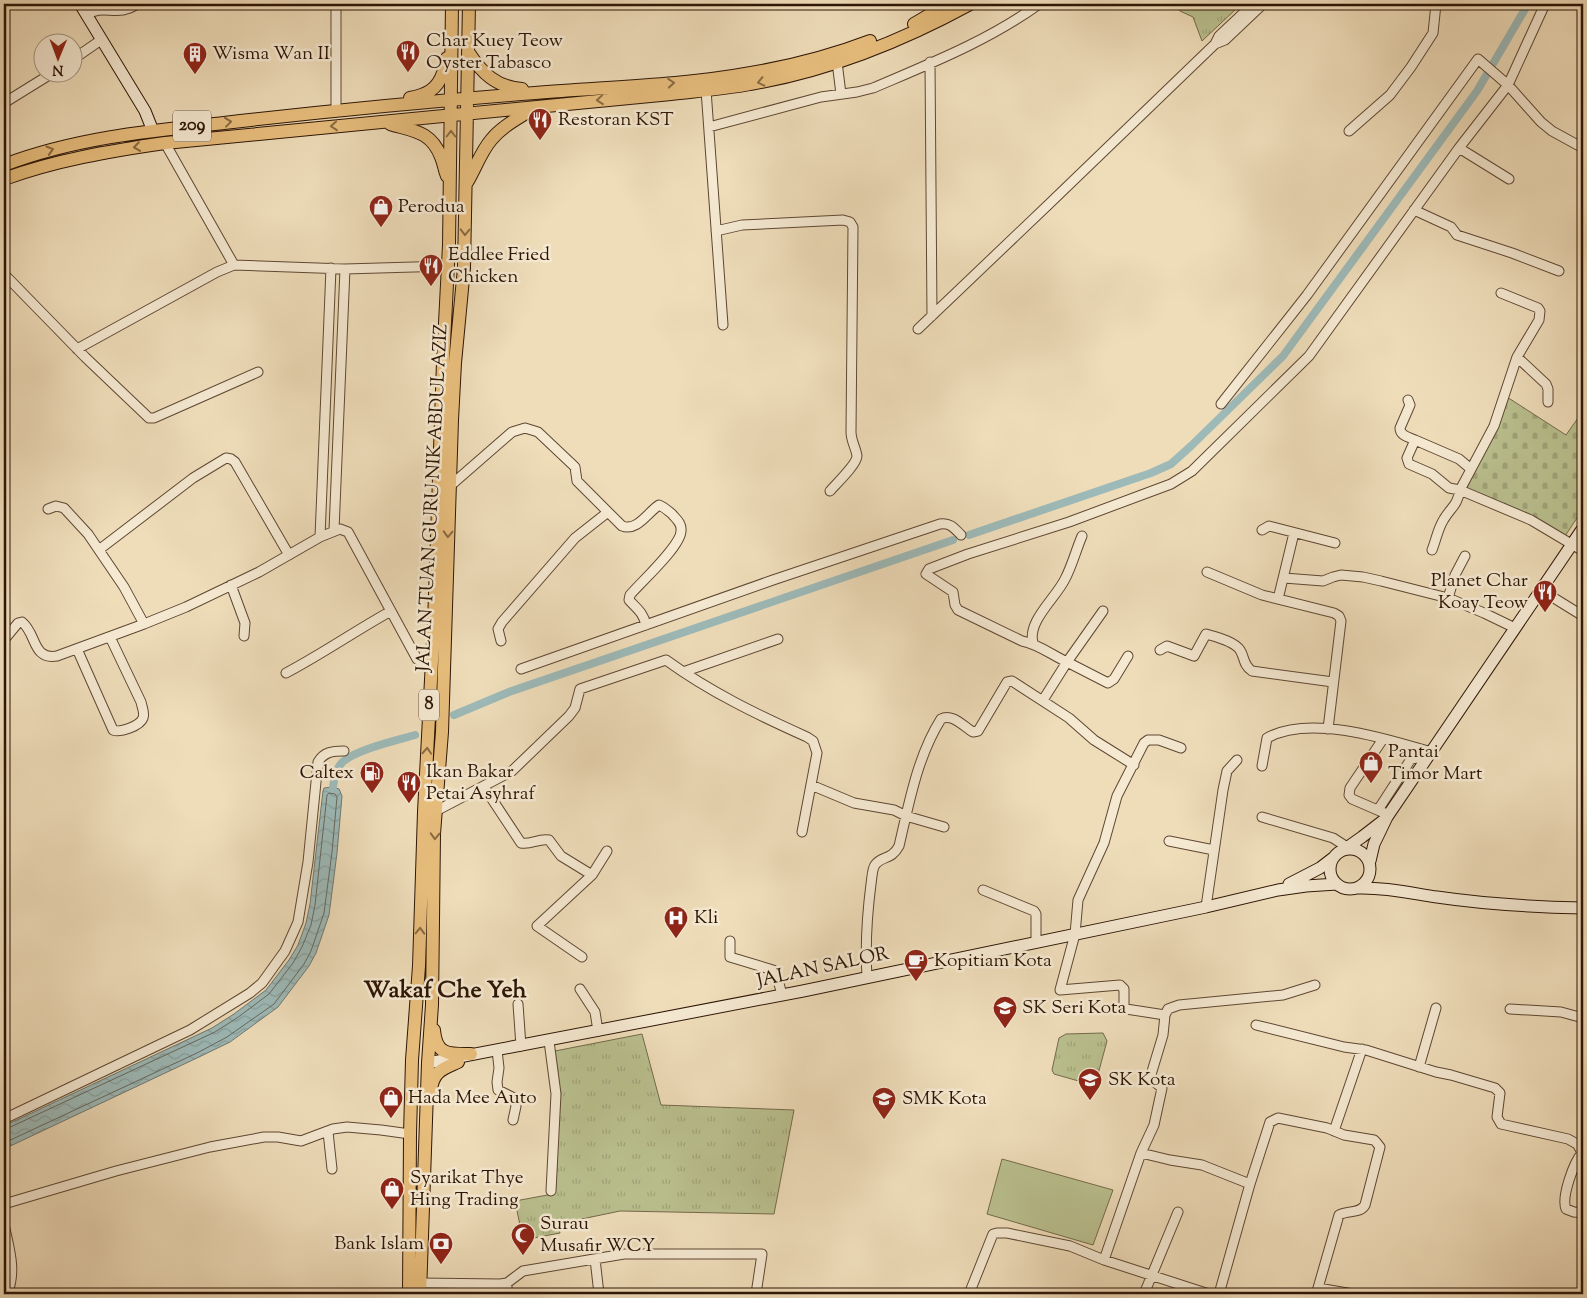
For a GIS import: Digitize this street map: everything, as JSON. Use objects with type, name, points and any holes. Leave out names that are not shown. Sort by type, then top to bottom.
[{"type":"main road","points":[[80,4],[145,111],[153,131]]},
{"type":"main road","name":"JALAN TUAN GURU NIK ABDUL AZIZ","points":[[409,1294],[410,1134],[413,1040],[419,966],[451,183],[452,4]]},
{"type":"main road","name":"JALAN TUAN GURU NIK ABDUL AZIZ","points":[[421,1289],[425,1131],[432,1005],[432,923],[436,811],[442,732],[455,363],[464,268],[469,4]]},
{"type":"main road","points":[[451,100],[704,80],[749,74],[796,64],[891,34],[948,4]]},
{"type":"main road","points":[[451,115],[751,84],[838,62],[894,42],[970,4]]},
{"type":"main road","points":[[384,106],[428,93],[438,83],[446,60],[452,51]]},
{"type":"main road","points":[[469,53],[484,74],[494,82],[535,93]]},
{"type":"main road","name":"209","points":[[4,165],[80,142],[153,131],[451,100]]},
{"type":"main road","points":[[466,184],[491,140],[504,127],[536,107]]},
{"type":"main road","name":"209","points":[[4,179],[89,155],[165,143],[451,115]]},
{"type":"main road","points":[[382,122],[420,132],[433,142],[442,158],[445,172],[451,183]]},
{"type":"main road","points":[[1583,528],[1428,756],[1385,814],[1362,837],[1333,858],[1331,863],[1331,875],[1337,884],[1343,888],[1397,890],[1437,897],[1532,907],[1583,908]]},
{"type":"main road","points":[[1356,888],[1362,885],[1370,874],[1370,861],[1374,844],[1385,814]]},
{"type":"main road","points":[[1345,848],[1356,849],[1370,861]]},
{"type":"main road","name":"JALAN SALOR","points":[[1278,890],[1320,868],[1333,858]]},
{"type":"main road","points":[[1370,874],[1397,890]]},
{"type":"main road","name":"JALAN SALOR","points":[[428,1064],[471,1054],[549,1041],[782,995],[1206,907],[1278,890],[1337,884]]},
{"type":"main road","points":[[411,1203],[418,1125],[419,1080],[423,1068],[428,1064],[421,1056],[420,1051],[419,966]]},
{"type":"main road","points":[[432,1005],[435,1038],[440,1049],[452,1054],[471,1054]]},
{"type":"main road","name":"JALAN SALOR","points":[[428,1064],[438,1066],[494,1051]]},
{"type":"main road","points":[[425,1131],[434,1077],[444,1068],[458,1062]]},
{"type":"street","points":[[87,15],[93,10],[122,10],[138,4]]},
{"type":"street","points":[[336,4],[336,111]]},
{"type":"street","points":[[709,127],[820,97],[873,88],[996,31],[1039,4]]},
{"type":"street","points":[[918,328],[1215,44],[1219,36],[1253,4]]},
{"type":"street","points":[[1215,44],[1225,40],[1263,4]]},
{"type":"street","points":[[1349,131],[1390,94],[1412,65],[1433,33],[1436,4]]},
{"type":"street","points":[[1128,656],[1114,680],[1108,683],[1033,643],[1022,641],[958,610],[955,605],[953,592],[926,574],[929,569],[968,554],[1069,522],[1171,484],[1192,472],[1309,356],[1459,148],[1508,85],[1545,4]]},
{"type":"street","points":[[82,53],[101,40]]},
{"type":"street","points":[[1221,404],[1307,296],[1478,60],[1508,85],[1552,132],[1583,148]]},
{"type":"street","points":[[838,62],[842,94]]},
{"type":"street","points":[[930,62],[932,316]]},
{"type":"street","points":[[4,103],[38,82]]},
{"type":"street","points":[[706,90],[723,325]]},
{"type":"street","points":[[165,143],[234,265]]},
{"type":"street","points":[[1459,148],[1509,179]]},
{"type":"street","points":[[1414,210],[1451,227],[1457,235],[1559,271]]},
{"type":"street","points":[[716,231],[742,225],[843,220],[850,222],[853,227],[851,440],[857,455],[856,461],[830,491]]},
{"type":"street","points":[[77,349],[217,272],[234,265],[345,269],[448,266]]},
{"type":"street","points":[[320,537],[331,268]]},
{"type":"street","points":[[334,530],[345,269]]},
{"type":"street","points":[[4,274],[77,349],[152,419],[258,372]]},
{"type":"street","points":[[1432,550],[1440,526],[1457,502],[1460,490],[1494,426],[1517,357],[1539,320],[1540,311],[1538,308],[1501,294]]},
{"type":"street","points":[[1517,357],[1546,384],[1548,402]]},
{"type":"street","points":[[1408,400],[1410,405],[1400,432],[1459,459],[1471,469]]},
{"type":"street","points":[[450,486],[512,432],[524,428],[538,432],[571,462],[577,472],[577,481],[622,526],[635,526],[659,505],[665,508],[680,524],[682,530],[680,536],[674,547],[630,595],[629,600],[640,609],[646,625]]},
{"type":"street","points":[[1415,440],[1407,458],[1409,464],[1432,474],[1449,488],[1460,490],[1531,520],[1583,551]]},
{"type":"street","points":[[100,550],[193,478],[226,458],[235,462],[289,555]]},
{"type":"street","points":[[48,509],[56,506],[64,508],[88,534],[124,587],[144,624]]},
{"type":"street","points":[[501,641],[498,629],[502,622],[575,538],[608,512]]},
{"type":"street","points":[[520,669],[940,524],[946,523],[961,535]]},
{"type":"street","points":[[1262,530],[1269,526],[1335,543]]},
{"type":"street","points":[[4,640],[18,623],[22,622],[44,656],[57,656],[186,607],[289,555],[320,537],[340,529],[348,532],[417,660],[431,669]]},
{"type":"street","points":[[1278,599],[1294,533]]},
{"type":"street","points":[[1033,643],[1031,632],[1066,579],[1082,536]]},
{"type":"street","points":[[1448,598],[1455,575],[1465,556]]},
{"type":"street","points":[[1207,572],[1242,587],[1339,616],[1341,621],[1328,729]]},
{"type":"street","points":[[1284,578],[1323,581],[1336,576],[1363,577],[1448,598],[1484,612],[1515,628]]},
{"type":"street","points":[[231,585],[245,623],[244,636]]},
{"type":"street","points":[[1541,590],[1583,616]]},
{"type":"street","points":[[286,672],[324,652],[348,635],[391,611]]},
{"type":"street","points":[[1043,700],[1067,662],[1103,612]]},
{"type":"street","points":[[1160,650],[1167,646],[1194,656],[1206,634],[1240,650],[1247,667],[1252,671],[1333,682]]},
{"type":"street","points":[[77,649],[113,730],[119,731],[139,724],[142,721],[144,712],[141,702],[110,637]]},
{"type":"street","points":[[683,672],[778,639]]},
{"type":"street","points":[[436,811],[512,771],[569,716],[574,708],[580,689],[666,660],[747,710],[813,741],[817,753],[802,832]]},
{"type":"street","points":[[867,977],[866,924],[873,868],[881,860],[895,853],[899,846],[920,766],[944,717],[951,717],[973,732],[978,731],[1009,681],[1015,682],[1069,718],[1094,740],[1134,765]]},
{"type":"street","points":[[1262,766],[1269,737],[1301,728],[1328,729],[1383,739],[1428,756]]},
{"type":"street","points":[[1383,739],[1349,790],[1349,795],[1352,799],[1385,814]]},
{"type":"street","points":[[1165,1015],[1126,1009],[1124,1006],[1124,989],[1120,985],[1060,990],[1074,934],[1078,900],[1104,843],[1117,796],[1144,743],[1148,740],[1159,740],[1180,748]]},
{"type":"street","points":[[4,1119],[190,1030],[250,993],[262,983],[285,951],[298,922],[308,862],[318,762],[326,754],[334,751],[344,751]]},
{"type":"street","points":[[1206,907],[1227,771],[1237,760]]},
{"type":"street","points":[[811,785],[854,802],[894,810],[906,816],[944,826]]},
{"type":"street","points":[[484,787],[516,839],[527,845],[545,839],[548,840],[560,856],[592,875]]},
{"type":"street","points":[[1262,818],[1333,838],[1345,848]]},
{"type":"street","points":[[1169,841],[1214,850]]},
{"type":"street","points":[[582,957],[537,926],[592,875],[607,850]]},
{"type":"street","points":[[983,890],[1034,911],[1036,914],[1036,942]]},
{"type":"street","points":[[730,941],[730,957],[773,970],[777,976],[782,995]]},
{"type":"street","points":[[1104,1260],[1141,1153],[1154,1125],[1162,1086],[1152,1082],[1150,1078],[1163,1035],[1165,1015],[1168,1010],[1174,1006],[1283,995],[1315,984]]},
{"type":"street","points":[[580,989],[595,1012],[598,1031]]},
{"type":"street","points":[[518,1004],[521,1046]]},
{"type":"street","points":[[1419,1067],[1436,1008]]},
{"type":"street","points":[[1510,1009],[1554,1012],[1583,1018]]},
{"type":"street","points":[[1256,1025],[1344,1047],[1362,1049],[1495,1088],[1501,1096],[1498,1117],[1501,1124],[1568,1139],[1577,1144],[1583,1153],[1577,1159],[1564,1201],[1566,1209],[1569,1211],[1583,1213]]},
{"type":"street","points":[[549,1041],[556,1094],[551,1192]]},
{"type":"street","points":[[1334,1131],[1362,1049]]},
{"type":"street","points":[[494,1051],[498,1090],[514,1098],[516,1106],[512,1120]]},
{"type":"street","points":[[1219,1294],[1250,1184],[1270,1122],[1285,1119],[1376,1142],[1380,1150],[1363,1209],[1342,1213],[1337,1219],[1317,1291],[1353,1294]]},
{"type":"street","points":[[4,1204],[84,1180],[210,1147],[272,1136],[301,1141],[333,1129],[347,1127],[410,1134]]},
{"type":"street","points":[[328,1132],[332,1168]]},
{"type":"street","points":[[1141,1153],[1202,1166],[1250,1184]]},
{"type":"street","points":[[1144,1294],[1178,1212]]},
{"type":"street","points":[[4,1224],[12,1263],[12,1280],[7,1294]]},
{"type":"street","points":[[969,1294],[993,1234],[997,1233],[1008,1233],[1070,1246],[1104,1260],[1209,1294]]},
{"type":"street","points":[[421,1289],[507,1283],[523,1271],[624,1254],[762,1254],[756,1294]]},
{"type":"street","points":[[595,1259],[600,1294]]},
{"type":"street","points":[[507,1283],[507,1294]]},
{"type":"green space","points":[[1174,4],[1233,4],[1237,8],[1202,41],[1193,17],[1180,11]]},
{"type":"green space","points":[[1507,397],[1566,435],[1583,411],[1583,509],[1563,539],[1469,491],[1467,488]]},
{"type":"green space","points":[[1103,1033],[1107,1041],[1097,1078],[1089,1084],[1054,1074],[1052,1070],[1059,1038],[1066,1034]]},
{"type":"green space","points":[[642,1034],[661,1105],[794,1110],[774,1214],[620,1211],[558,1224],[560,1233],[523,1240],[515,1201],[553,1194],[558,1105],[555,1051]]},
{"type":"green space","points":[[1002,1159],[1113,1190],[1093,1245],[987,1214]]},
{"type":"water","points":[[333,787],[339,789],[342,796],[329,915],[316,953],[309,966],[278,1007],[230,1042],[4,1149],[4,1126],[212,1028],[266,990],[298,945],[306,923],[310,904],[323,791],[324,788]]},
{"type":"waterway","points":[[969,535],[1151,473],[1171,464],[1191,446],[1283,356],[1477,91],[1528,4]]},
{"type":"waterway","points":[[454,715],[509,692],[953,540]]},
{"type":"waterway","points":[[333,787],[337,770],[345,760],[374,747],[415,735]]},
{"type":"place","name":"Char Kuey Teow Oyster Tabasco","points":[[408,73]]},
{"type":"place","name":"Wisma Wan II","points":[[195,75]]},
{"type":"place","name":"Restoran KST","points":[[540,141]]},
{"type":"place","name":"Perodua","points":[[381,228]]},
{"type":"place","name":"Eddlee Fried Chicken","points":[[431,287]]},
{"type":"place","name":"Planet Char Koay Teow","points":[[1545,613]]},
{"type":"place","name":"Pantai Timor Mart","points":[[1371,784]]},
{"type":"place","name":"Caltex","points":[[372,794]]},
{"type":"place","name":"Ikan Bakar Petai Asyhraf","points":[[409,804]]},
{"type":"place","name":"Kli","points":[[676,939]]},
{"type":"place","name":"Kopitiam Kota","points":[[916,982]]},
{"type":"place","name":"SK Seri Kota","points":[[1005,1029]]},
{"type":"place","name":"SK Kota","points":[[1090,1101]]},
{"type":"place","name":"Hada Mee Auto","points":[[391,1119]]},
{"type":"place","name":"SMK Kota","points":[[884,1120]]},
{"type":"place","name":"Syarikat Thye Hing Trading","points":[[392,1210]]},
{"type":"place","name":"Surau Musafir WCY","points":[[523,1256]]},
{"type":"place","name":"Bank Islam","points":[[441,1265]]},
{"type":"district","name":"Wakaf Che Yeh","points":[[445,991]]}]
